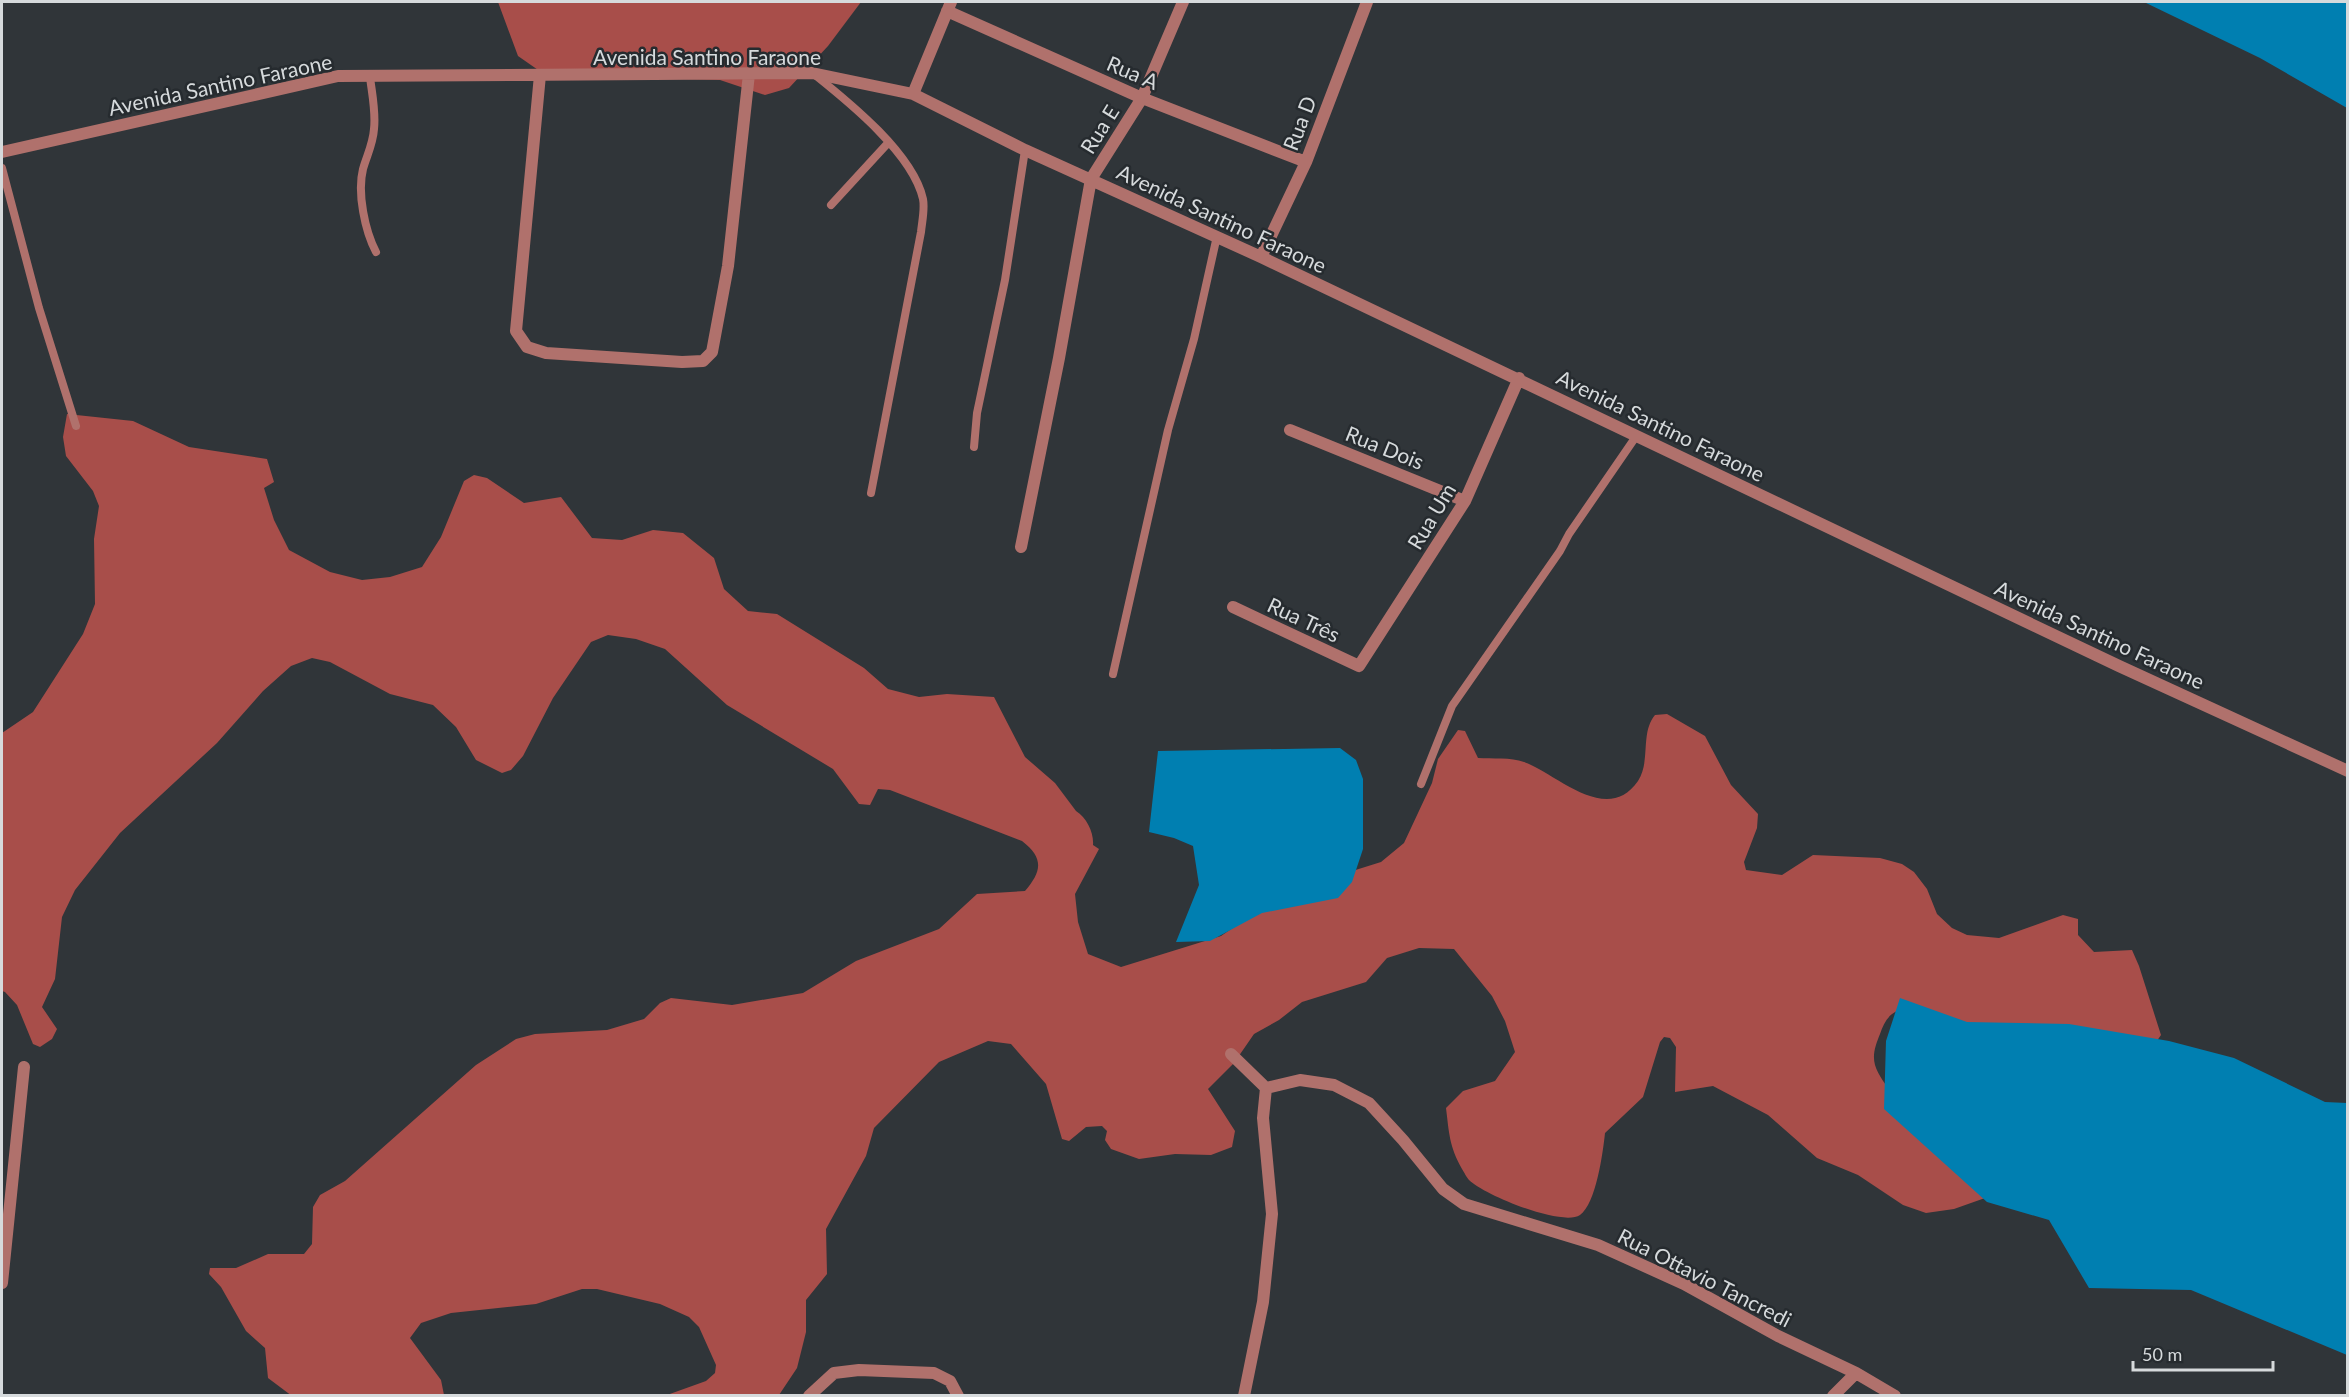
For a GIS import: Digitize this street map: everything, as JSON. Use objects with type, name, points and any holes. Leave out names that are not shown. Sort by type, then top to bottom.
[{"type":"street","name":"Rua E","points":[[1091,179],[1142,98],[1184,2]]},
{"type":"street","name":"Rua D","points":[[1261,257],[1306,162],[1367,2]]},
{"type":"street","name":"Rua A","points":[[949,6],[1142,98],[1306,162]]},
{"type":"street","points":[[913,93],[949,6]]},
{"type":"street","name":"Avenida Santino Faraone","points":[[2,152],[338,76],[812,73],[913,93],[1025,150],[1217,236],[2119,666],[2348,771]]},
{"type":"street","points":[[540,75],[516,331],[527,347],[546,354],[682,362],[703,361],[712,352],[728,266],[749,74]]},
{"type":"street","points":[[1021,547],[1059,358],[1091,179]]},
{"type":"street","name":"Rua Um","points":[[1359,666],[1465,501],[1519,378]]},
{"type":"street","name":"Rua Dois","points":[[1290,430],[1465,501]]},
{"type":"street","name":"Rua Três","points":[[1233,607],[1359,666]]},
{"type":"street","points":[[1231,1054],[1266,1088],[1263,1118],[1272,1214],[1263,1302],[1244,1395]]},
{"type":"street","points":[[2,1283],[24,1067]]},
{"type":"street","name":"Rua Ottavio Tancredi","points":[[1266,1088],[1300,1080],[1334,1085],[1369,1103],[1403,1140],[1443,1190],[1464,1204],[1598,1245],[1684,1284],[1778,1336],[1856,1373],[1895,1395]]},
{"type":"street","points":[[813,1391],[834,1373],[846,1371],[934,1373],[950,1381],[958,1395]]},
{"type":"street","points":[[1833,1395],[1856,1373]]},
{"type":"lane","points":[[812,73],[854,106],[888,143],[911,172],[923,200],[921,232],[871,493]]},
{"type":"lane","points":[[370,77],[374,129],[370,152],[363,170],[362,183],[364,221],[376,252]]},
{"type":"lane","points":[[831,205],[888,143]]},
{"type":"lane","points":[[974,447],[976,413],[1005,280],[1025,150]]},
{"type":"lane","points":[[2,168],[39,308],[76,426]]},
{"type":"lane","points":[[1113,674],[1168,430],[1194,339],[1217,236]]},
{"type":"lane","points":[[1422,784],[1452,706],[1560,551],[1569,534],[1637,435]]},
{"type":"shaded area","points":[[498,2],[861,2],[828,46],[789,88],[765,95],[720,80],[571,76],[541,72],[518,56]]},
{"type":"shaded area","points":[[67,414],[133,421],[189,447],[267,459],[274,482],[264,488],[274,520],[289,550],[330,572],[362,580],[390,577],[422,567],[441,537],[464,481],[474,475],[487,478],[524,503],[561,497],[592,538],[622,540],[653,530],[683,533],[714,558],[724,589],[748,611],[777,614],[864,668],[888,689],[919,697],[947,694],[994,697],[1025,757],[1055,783],[1089,826],[1093,845],[1099,849],[1075,894],[1078,922],[1088,954],[1121,967],[1221,936],[1250,916],[1330,878],[1381,862],[1404,843],[1432,783],[1438,759],[1458,730],[1465,731],[1478,758],[1519,760],[1582,793],[1597,798],[1612,799],[1626,794],[1638,781],[1644,765],[1650,722],[1655,715],[1667,714],[1705,736],[1731,785],[1758,814],[1757,828],[1744,862],[1746,870],[1782,875],[1813,855],[1880,858],[1902,864],[1914,872],[1927,889],[1937,914],[1952,928],[1967,935],[1999,938],[2063,915],[2078,919],[2078,935],[2094,952],[2132,950],[2161,1035],[2141,1064],[1904,1009],[1891,1015],[1883,1025],[1874,1053],[1875,1065],[1883,1080],[1895,1097],[1931,1133],[2002,1192],[1954,1209],[1926,1213],[1903,1205],[1858,1175],[1817,1158],[1768,1115],[1713,1086],[1675,1092],[1676,1047],[1670,1038],[1664,1037],[1660,1042],[1643,1097],[1605,1133],[1598,1177],[1586,1209],[1580,1215],[1571,1218],[1557,1217],[1523,1208],[1477,1186],[1468,1179],[1458,1161],[1450,1139],[1446,1108],[1463,1091],[1495,1081],[1515,1052],[1505,1021],[1492,996],[1454,949],[1419,948],[1387,958],[1366,982],[1302,1002],[1279,1020],[1254,1034],[1234,1063],[1208,1089],[1235,1131],[1232,1147],[1211,1155],[1175,1154],[1139,1159],[1111,1149],[1105,1140],[1107,1131],[1102,1126],[1086,1127],[1069,1141],[1062,1139],[1046,1084],[1011,1044],[988,1041],[939,1062],[874,1128],[866,1156],[826,1229],[827,1274],[806,1300],[806,1332],[797,1368],[779,1395],[667,1395],[706,1381],[715,1373],[716,1365],[699,1327],[689,1317],[660,1304],[597,1289],[582,1289],[536,1304],[451,1313],[421,1323],[410,1338],[441,1380],[444,1395],[292,1396],[268,1378],[265,1348],[246,1331],[221,1287],[209,1274],[210,1268],[236,1268],[268,1254],[304,1254],[312,1244],[313,1207],[320,1195],[345,1181],[476,1065],[516,1039],[535,1034],[607,1030],[644,1019],[660,1003],[671,998],[732,1005],[803,993],[856,961],[939,929],[977,894],[1025,891],[1035,877],[1037,859],[1022,841],[890,790],[878,789],[870,805],[859,804],[833,769],[727,705],[665,649],[636,639],[608,635],[591,642],[553,698],[523,756],[511,770],[502,773],[476,760],[456,727],[433,705],[390,694],[330,662],[312,658],[291,666],[263,691],[217,743],[120,833],[75,890],[62,917],[55,979],[42,1007],[57,1029],[52,1039],[40,1047],[33,1044],[17,1005],[2,991],[2,733],[33,712],[83,634],[95,604],[94,539],[99,506],[93,491],[66,456],[63,437]]},
{"type":"water","points":[[2144,2],[2347,2],[2347,108],[2260,58]]},
{"type":"water","points":[[1340,748],[1356,760],[1363,779],[1363,849],[1352,882],[1338,898],[1262,913],[1210,941],[1176,942],[1199,885],[1193,846],[1174,838],[1149,832],[1158,751]]},
{"type":"water","points":[[1900,998],[1967,1022],[2069,1024],[2169,1041],[2234,1058],[2325,1102],[2347,1103],[2347,1355],[2191,1290],[2089,1288],[2049,1220],[1987,1202],[1884,1109],[1886,1041]]}]
